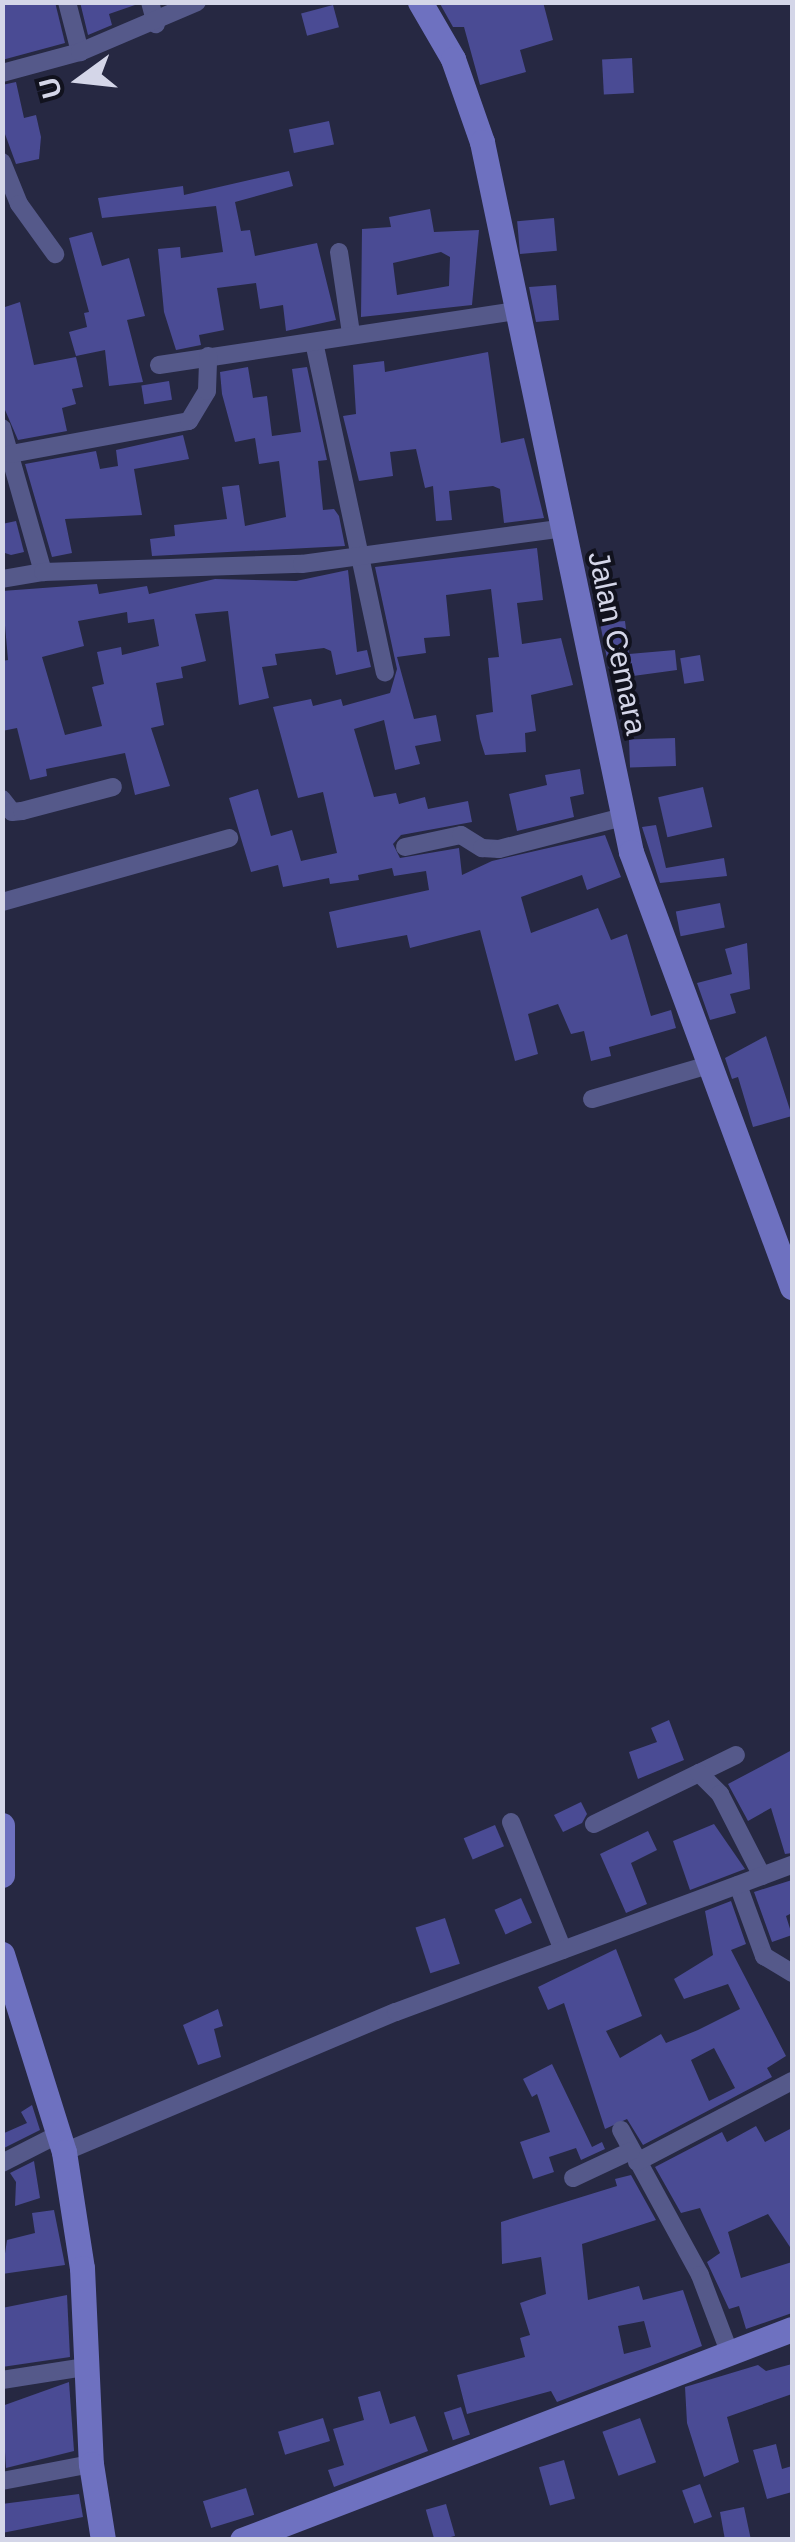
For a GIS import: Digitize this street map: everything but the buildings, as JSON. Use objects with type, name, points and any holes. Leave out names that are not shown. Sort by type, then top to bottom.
[{"type":"street","points":[[67,2],[80,52]]},
{"type":"street","points":[[150,2],[156,24]]},
{"type":"street","points":[[2,73],[80,52],[156,24],[197,2]]},
{"type":"street","name":"Jalan Cemara","points":[[420,2],[466,92],[518,311],[559,529],[623,818],[708,1065],[792,1287]]},
{"type":"street","points":[[2,162],[34,229],[55,254]]},
{"type":"street","points":[[339,252],[352,334]]},
{"type":"street","points":[[160,365],[518,311]]},
{"type":"street","points":[[314,342],[364,556],[385,672]]},
{"type":"street","points":[[11,454],[189,421],[206,390],[208,356]]},
{"type":"street","points":[[2,428],[44,572]]},
{"type":"street","points":[[2,579],[44,572],[217,572],[559,529]]},
{"type":"street","points":[[2,799],[12,812],[22,811],[114,786]]},
{"type":"street","points":[[405,846],[461,834],[482,848],[499,849],[623,818]]},
{"type":"street","points":[[2,902],[229,838]]},
{"type":"street","points":[[592,1099],[708,1065]]},
{"type":"street","points":[[594,1824],[736,1755]]},
{"type":"street","points":[[699,1774],[720,1794],[762,1876]]},
{"type":"street","points":[[511,1822],[563,1950]]},
{"type":"street","points":[[2,1825],[2,1875]]},
{"type":"street","points":[[2,2163],[792,1865]]},
{"type":"street","points":[[738,1885],[764,1956],[792,1973]]},
{"type":"street","points":[[2,1954],[61,2142],[82,2268],[91,2464],[104,2540]]},
{"type":"street","points":[[572,2178],[634,2157],[792,2082]]},
{"type":"street","points":[[621,2130],[700,2275],[730,2354]]},
{"type":"street","points":[[242,2540],[792,2329]]},
{"type":"street","points":[[2,2380],[84,2367]]},
{"type":"street","points":[[2,2481],[91,2464]]}]
